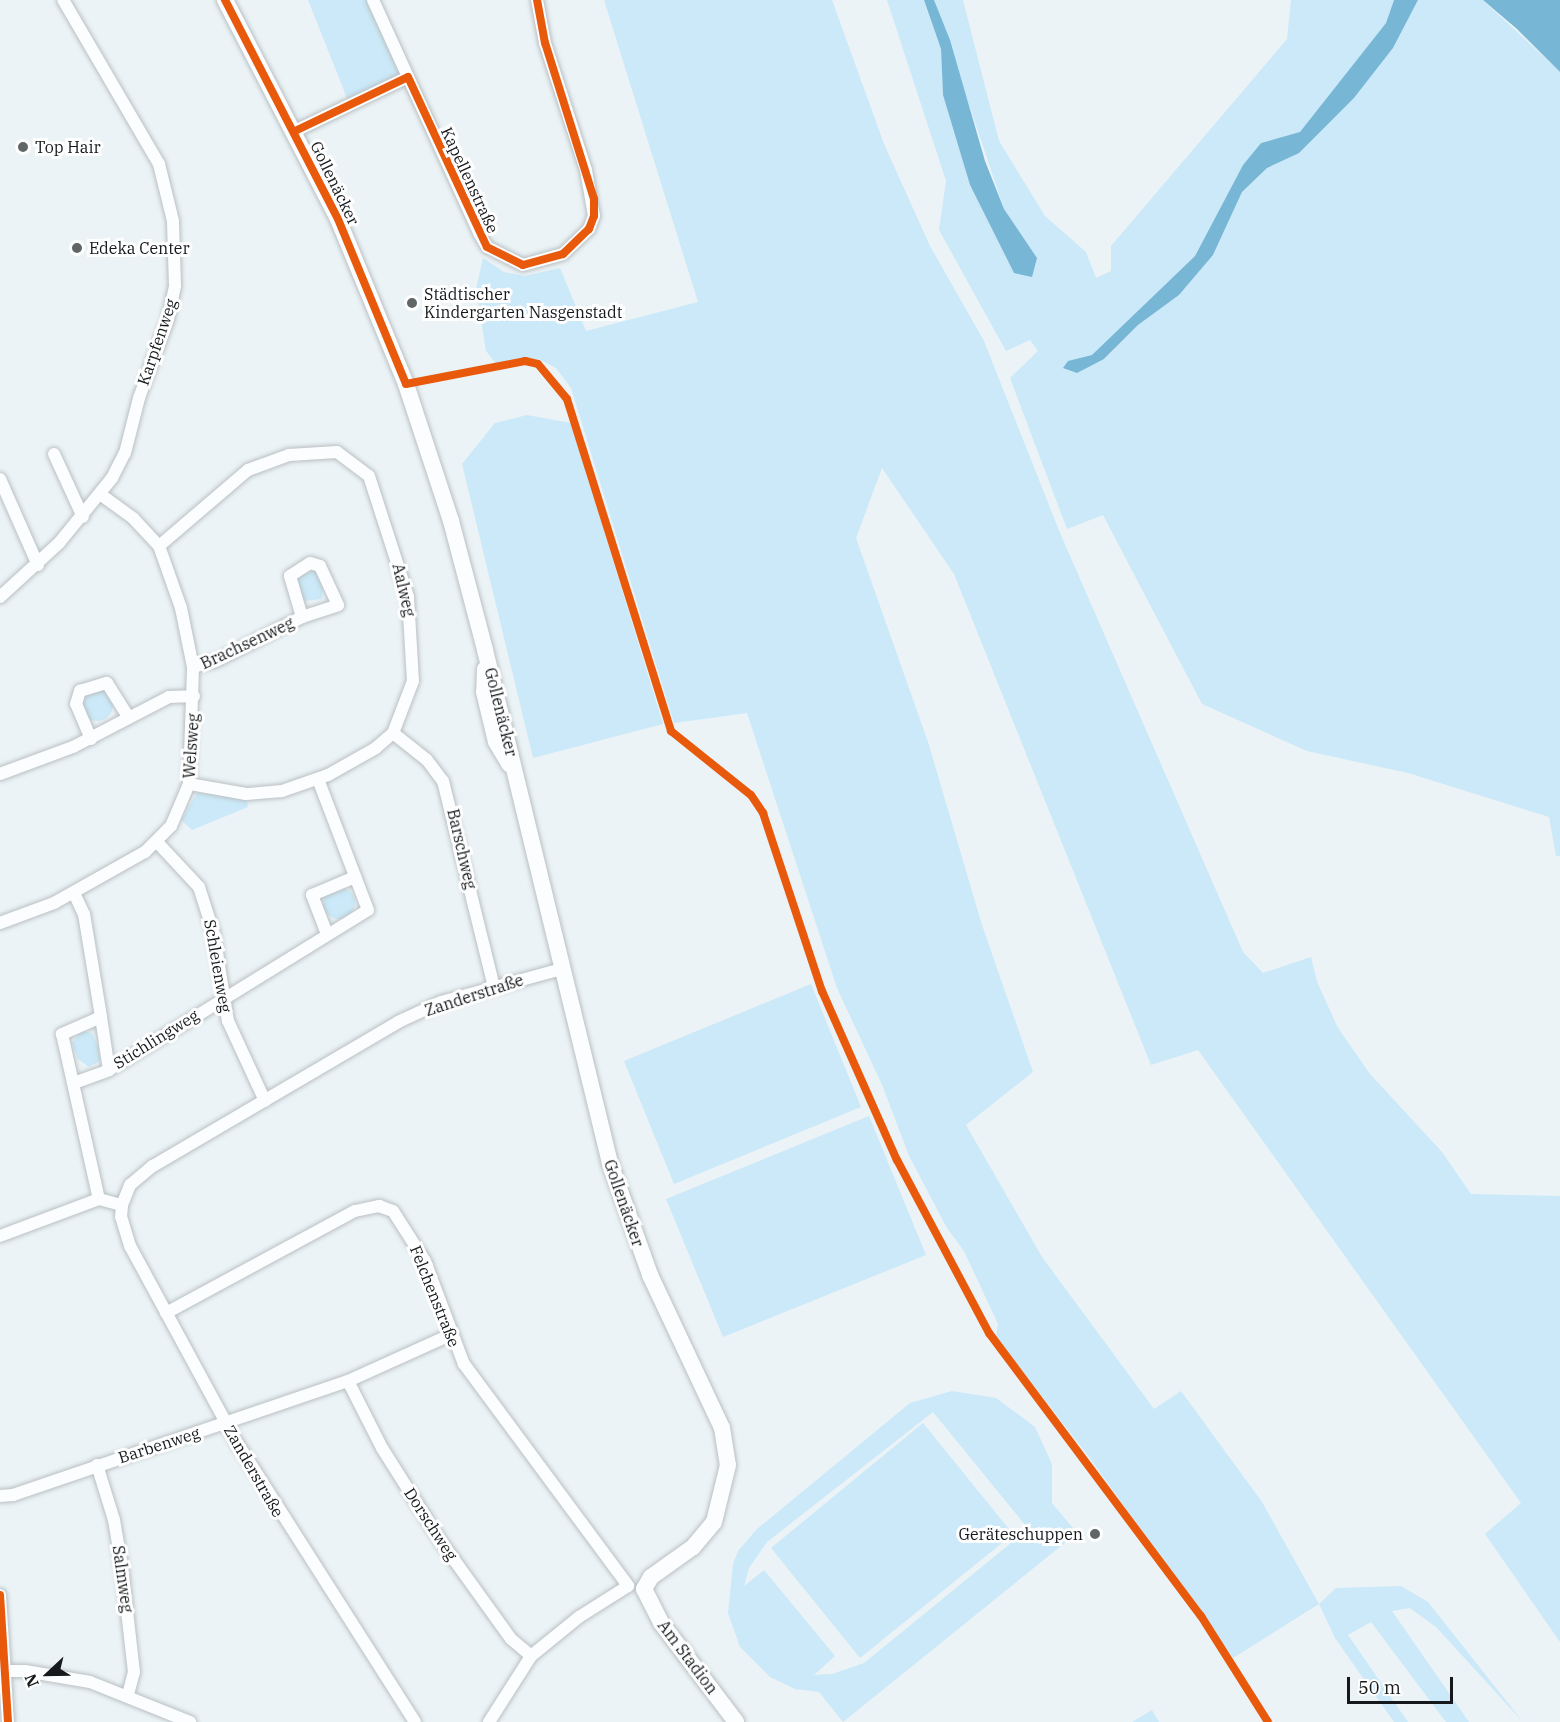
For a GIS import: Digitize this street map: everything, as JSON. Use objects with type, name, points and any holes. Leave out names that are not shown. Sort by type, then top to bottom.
[{"type":"street","name":"Karpfenweg","points":[[0,597],[38,565],[101,495],[125,453],[149,363],[172,307],[173,221],[159,164],[63,0]]},
{"type":"street","name":"Gollenäcker","points":[[225,0],[295,131],[338,219],[406,384],[451,521],[516,775],[599,1122],[624,1209],[650,1275],[715,1407],[727,1448],[726,1482],[714,1522],[693,1547],[636,1588]]},
{"type":"street","name":"Kapellenstraße","points":[[373,0],[487,247],[523,265],[563,254],[589,229],[594,216],[594,199],[545,43],[537,0]]},
{"type":"street","points":[[295,131],[408,77]]},
{"type":"street","name":"Aalweg","points":[[159,546],[233,482],[261,464],[321,450],[350,458],[369,476],[408,597],[413,681],[393,733]]},
{"type":"street","points":[[54,454],[83,517]]},
{"type":"street","points":[[0,479],[38,565]]},
{"type":"street","name":"Welsweg","points":[[0,923],[74,893],[157,842],[183,803],[189,783],[194,696],[193,667],[181,608],[159,546],[133,518],[101,495]]},
{"type":"street","name":"Brachsenweg","points":[[193,667],[216,661],[302,617],[338,605],[320,566],[310,563],[290,576],[302,617]]},
{"type":"street","points":[[91,739],[76,704],[80,691],[107,683],[129,718]]},
{"type":"street","points":[[0,774],[91,739],[170,697],[194,696]]},
{"type":"street","points":[[189,783],[264,794],[318,779],[363,756],[393,733]]},
{"type":"street","name":"Barschweg","points":[[393,733],[428,760],[443,781],[494,987]]},
{"type":"street","name":"Stichlingweg","points":[[74,1083],[109,1070],[368,910],[318,779]]},
{"type":"street","name":"Schleienweg","points":[[157,842],[199,887],[214,934],[223,998],[237,1047],[265,1101]]},
{"type":"street","points":[[327,934],[312,896],[355,877]]},
{"type":"street","name":"Stichlingweg","points":[[74,893],[84,914],[109,1070]]},
{"type":"street","name":"Zanderstraße","points":[[415,1722],[281,1518],[225,1422],[130,1246],[121,1217],[122,1205],[130,1185],[140,1175],[398,1022],[441,1002],[562,969]]},
{"type":"street","points":[[99,1199],[62,1034],[101,1017]]},
{"type":"street","points":[[0,1236],[99,1199],[122,1205]]},
{"type":"street","name":"Felchenstraße","points":[[166,1313],[355,1211],[379,1206],[393,1211],[402,1221],[425,1261],[450,1335],[480,1388],[636,1588]]},
{"type":"street","name":"Barbenweg","points":[[0,1496],[348,1381],[450,1335]]},
{"type":"street","name":"Dorschweg","points":[[348,1381],[382,1448],[442,1544],[511,1639],[531,1656]]},
{"type":"street","name":"Salmweg","points":[[97,1465],[114,1520],[122,1567],[135,1672],[128,1695]]},
{"type":"street","points":[[489,1722],[531,1656],[579,1617],[636,1588]]},
{"type":"street","name":"Am Stadion","points":[[636,1588],[736,1722]]},
{"type":"street","points":[[0,1595],[8,1722]]},
{"type":"street","points":[[5,1671],[25,1671],[90,1682],[128,1695],[190,1722]]},
{"type":"shaded area","points":[[308,0],[373,0],[408,77],[349,103]]},
{"type":"shaded area","points":[[604,0],[832,0],[884,144],[930,246],[984,341],[1060,533],[1243,952],[1263,973],[1311,957],[1317,982],[1338,1028],[1370,1074],[1442,1152],[1471,1194],[1560,1196],[1560,1642],[1485,1534],[1521,1503],[1198,1050],[1151,1065],[954,574],[882,468],[856,538],[928,742],[982,925],[1033,1072],[966,1125],[1042,1257],[1154,1409],[1181,1391],[1262,1502],[1319,1604],[1233,1658],[1089,1457],[996,1337],[998,1324],[964,1251],[947,1228],[909,1156],[883,1087],[837,988],[747,713],[674,723],[571,388],[556,368],[539,359],[497,365],[486,351],[476,289],[483,258],[504,272],[525,276],[560,268],[586,331],[698,302]]},
{"type":"shaded area","points":[[887,0],[924,0],[941,49],[943,95],[970,185],[1014,273],[1037,258],[1004,209],[934,0],[963,0],[999,141],[1045,216],[1086,252],[1096,278],[1111,271],[1111,246],[1287,39],[1291,0],[1394,0],[1386,23],[1300,133],[1261,143],[1243,165],[1195,256],[1092,356],[1105,359],[1138,325],[1179,295],[1213,255],[1242,192],[1267,168],[1299,152],[1354,98],[1393,48],[1418,0],[1483,0],[1560,72],[1560,856],[1556,856],[1549,817],[1408,773],[1307,751],[1202,704],[1103,515],[1067,529],[1010,378],[1038,351],[1030,340],[1006,351],[939,230],[946,181]]},
{"type":"shaded area","points":[[527,415],[571,423],[663,724],[533,758],[462,464],[495,423]]},
{"type":"shaded area","points":[[316,570],[323,589],[322,599],[304,601],[294,577]]},
{"type":"shaded area","points":[[97,689],[108,694],[113,705],[108,716],[97,721],[86,716],[81,705],[86,694]]},
{"type":"shaded area","points":[[197,793],[246,797],[248,807],[192,830],[181,820]]},
{"type":"shaded area","points":[[339,887],[351,891],[355,903],[351,915],[339,919],[327,915],[323,903],[327,891]]},
{"type":"shaded area","points":[[811,984],[861,1107],[674,1184],[624,1061]]},
{"type":"shaded area","points":[[81,1031],[92,1033],[98,1047],[100,1061],[89,1067],[78,1059],[72,1043]]},
{"type":"shaded area","points":[[869,1116],[926,1255],[723,1337],[666,1199]]},
{"type":"shaded area","points":[[952,1391],[996,1398],[1035,1427],[1052,1464],[1052,1503],[1077,1533],[843,1722],[819,1692],[795,1689],[770,1677],[740,1647],[728,1613],[733,1564],[738,1551],[757,1529],[910,1403]],"holes":[[[933,1412],[1026,1526],[1016,1539],[864,1663],[832,1674],[814,1675],[835,1656],[764,1570],[744,1586],[749,1568],[767,1542]]]},
{"type":"shaded area","points":[[923,1423],[1013,1534],[860,1658],[771,1548]]},
{"type":"shaded area","points":[[1401,1586],[1428,1602],[1523,1722],[1436,1627],[1410,1608],[1392,1611],[1469,1722],[1446,1722],[1371,1622],[1348,1635],[1408,1722],[1394,1722],[1335,1638],[1319,1604],[1336,1588]]},
{"type":"shaded area","points":[[1152,1710],[1159,1722],[1132,1722]]},
{"type":"water","points":[[924,0],[934,0],[950,40],[985,161],[1004,209],[1037,258],[1032,277],[1014,273],[970,185],[943,95],[941,49]]},
{"type":"water","points":[[1394,0],[1418,0],[1393,48],[1354,98],[1299,153],[1267,168],[1242,192],[1213,255],[1179,295],[1138,325],[1104,359],[1077,373],[1063,368],[1068,361],[1092,355],[1195,256],[1243,165],[1261,143],[1300,132],[1386,23]]},
{"type":"water","points":[[1483,0],[1560,0],[1560,72],[1517,29]]},
{"type":"cycle path","points":[[225,0],[338,219],[406,384],[525,361],[538,364],[567,399],[671,731],[751,795],[763,813],[822,991],[897,1160],[989,1333],[1201,1616],[1268,1722]]},
{"type":"cycle path","points":[[295,131],[408,77],[487,247],[523,265],[563,254],[589,229],[594,216],[594,199],[545,43],[537,0]]},
{"type":"cycle path","points":[[0,1595],[8,1722]]},
{"type":"place","name":"Top Hair","points":[[23,147]]},
{"type":"place","name":"Edeka Center","points":[[77,248]]},
{"type":"place","name":"Städtischer Kindergarten Nasgenstadt","points":[[412,303]]},
{"type":"place","name":"Geräteschuppen","points":[[1095,1534]]}]
